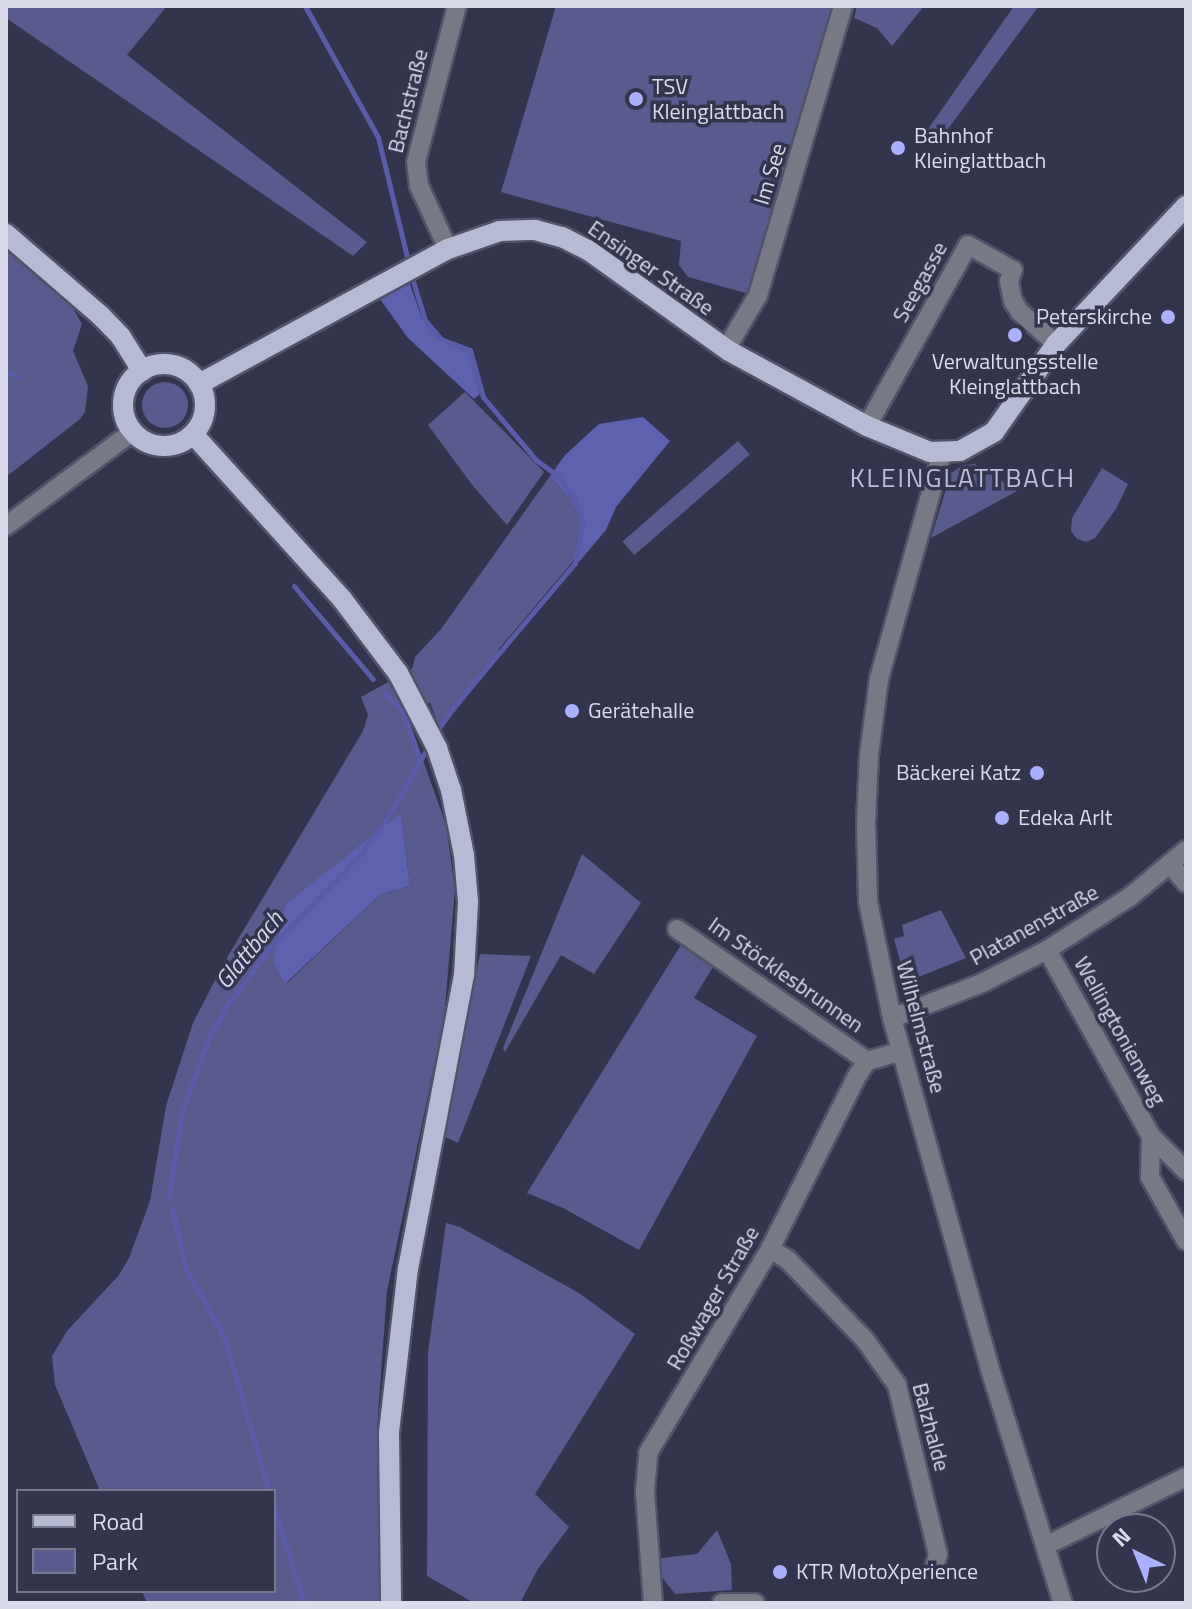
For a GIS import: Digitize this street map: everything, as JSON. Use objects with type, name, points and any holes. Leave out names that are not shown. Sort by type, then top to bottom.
[{"type":"main road","points":[[942,453],[971,448],[994,432],[1056,344],[1186,206]]},
{"type":"main road","name":"Ensinger Straße","points":[[199,384],[448,249],[500,231],[535,230],[562,237],[588,250],[726,349],[867,426],[902,442],[942,453]]},
{"type":"main road","points":[[6,234],[101,316],[130,349],[142,371]]},
{"type":"main road","points":[[154,365],[173,365],[190,373],[199,384],[205,407],[193,434],[181,442],[157,446],[132,432],[125,419],[123,400],[130,382],[142,371],[154,365]]},
{"type":"main road","points":[[193,434],[378,644],[408,688],[433,739],[451,790],[464,855],[467,949],[408,1268],[389,1433],[391,1603]]},
{"type":"street","name":"Bachstraße","points":[[448,249],[419,186],[416,162],[457,6]]},
{"type":"street","name":"Im See","points":[[726,349],[758,295],[843,6]]},
{"type":"street","name":"Seegasse","points":[[867,426],[968,245],[1013,270],[1009,281],[1013,301],[1020,312],[1056,344]]},
{"type":"street","points":[[6,526],[132,432]]},
{"type":"street","name":"Wilhelmstraße","points":[[942,453],[879,679],[869,755],[867,889],[892,1018],[989,1366],[1063,1603]]},
{"type":"street","name":"Platanenstraße","points":[[892,1018],[982,983],[1047,950],[1104,915],[1186,850]]},
{"type":"street","points":[[1170,864],[1186,883]]},
{"type":"street","name":"Im Stöcklesbrunnen","points":[[677,929],[867,1061]]},
{"type":"street","name":"Wellingtonienweg","points":[[1047,950],[1151,1136],[1186,1171]]},
{"type":"street","points":[[867,1061],[902,1051]]},
{"type":"street","name":"Roßwager Straße","points":[[653,1603],[645,1491],[648,1453],[770,1249],[867,1061]]},
{"type":"street","name":"Wellingtonienweg","points":[[1151,1136],[1150,1177],[1186,1241]]},
{"type":"street","name":"Balzhalde","points":[[770,1249],[788,1260],[865,1340],[897,1385],[938,1554],[934,1569]]},
{"type":"street","points":[[1047,1545],[1186,1477]]},
{"type":"street","points":[[722,1603],[755,1603]]},
{"type":"green space","points":[[6,6],[167,6],[127,55],[367,242],[353,256],[6,18]]},
{"type":"green space","name":"TSV Kleinglattbach","points":[[556,6],[833,6],[775,215],[749,294],[688,277],[679,265],[681,241],[501,192]]},
{"type":"green space","points":[[857,6],[924,6],[892,46],[877,28],[854,18]]},
{"type":"green space","points":[[1014,6],[1039,6],[945,133],[935,141],[926,132]]},
{"type":"green space","points":[[6,244],[63,291],[82,324],[73,351],[88,386],[85,412],[80,419],[6,477]]},
{"type":"green space","points":[[165,382],[181,389],[188,405],[181,421],[165,428],[149,421],[142,405],[149,389]]},
{"type":"green space","points":[[465,392],[544,472],[507,525],[473,486],[428,425]]},
{"type":"green space","points":[[738,441],[750,455],[634,555],[623,541]]},
{"type":"green space","points":[[975,464],[1017,491],[931,538],[951,473],[963,465]]},
{"type":"green space","points":[[1102,468],[1128,484],[1116,509],[1095,538],[1086,542],[1077,539],[1071,531],[1072,518]]},
{"type":"green space","points":[[550,476],[570,499],[580,520],[574,560],[498,650],[502,653],[440,730],[430,702],[408,718],[446,825],[455,889],[444,1019],[387,1291],[377,1429],[380,1603],[147,1603],[143,1593],[276,1593],[276,1489],[99,1489],[55,1385],[52,1356],[67,1331],[119,1275],[129,1258],[150,1201],[166,1106],[193,1023],[225,961],[363,731],[368,715],[361,697],[412,669],[415,657],[441,629]],"holes":[[[401,814],[410,886],[381,894],[286,984]]]},
{"type":"green space","points":[[582,854],[641,903],[594,974],[561,955],[505,1052],[503,1048]]},
{"type":"green space","points":[[941,910],[966,958],[906,982],[894,939],[904,936],[902,925]]},
{"type":"green space","points":[[684,940],[716,962],[694,998],[757,1036],[639,1250],[563,1208],[527,1193]]},
{"type":"green space","points":[[480,954],[531,956],[458,1143],[443,1136]]},
{"type":"green space","points":[[446,1223],[460,1227],[579,1293],[635,1334],[535,1494],[569,1527],[538,1569],[520,1603],[474,1603],[427,1576],[428,1352]]},
{"type":"green space","points":[[717,1530],[731,1564],[732,1590],[675,1594],[661,1576],[661,1558],[697,1554]]},
{"type":"shaded area","points":[[408,279],[423,321],[439,339],[469,353],[480,394],[474,399],[408,338],[377,295]]},
{"type":"shaded area","points":[[643,417],[670,441],[616,507],[606,530],[579,562],[574,560],[580,520],[570,499],[550,476],[565,455],[599,424]]},
{"type":"shaded area","points":[[401,813],[410,886],[381,894],[285,984],[273,961],[286,904]]},
{"type":"waterway","points":[[305,6],[378,137],[409,265]]},
{"type":"waterway","points":[[411,275],[425,320],[441,339],[470,350],[483,397],[536,460],[557,475],[573,497],[583,520],[575,563],[455,705],[435,734]]},
{"type":"waterway","points":[[6,372],[17,376]]},
{"type":"waterway","points":[[294,586],[373,679]]},
{"type":"waterway","points":[[385,694],[402,710],[419,757]]},
{"type":"waterway","name":"Glattbach","points":[[169,1196],[182,1111],[210,1035],[228,1004],[269,949],[361,854],[393,809],[430,743]]},
{"type":"waterway","name":"Glattbach","points":[[172,1209],[186,1269],[224,1337],[268,1489]]},
{"type":"waterway","name":"Glattbach","points":[[276,1514],[304,1603]]},
{"type":"place","name":"TSV Kleinglattbach","points":[[636,99]]},
{"type":"place","name":"Bahnhof Kleinglattbach","points":[[898,148]]},
{"type":"place","name":"Peterskirche","points":[[1168,317]]},
{"type":"place","name":"Verwaltungsstelle Kleinglattbach","points":[[1015,335]]},
{"type":"place","name":"Gerätehalle","points":[[572,711]]},
{"type":"place","name":"Bäckerei Katz","points":[[1037,773]]},
{"type":"place","name":"Edeka Arlt","points":[[1002,818]]},
{"type":"place","name":"KTR MotoXperience","points":[[780,1572]]},
{"type":"district","name":"KLEINGLATTBACH","points":[[963,478]]}]
